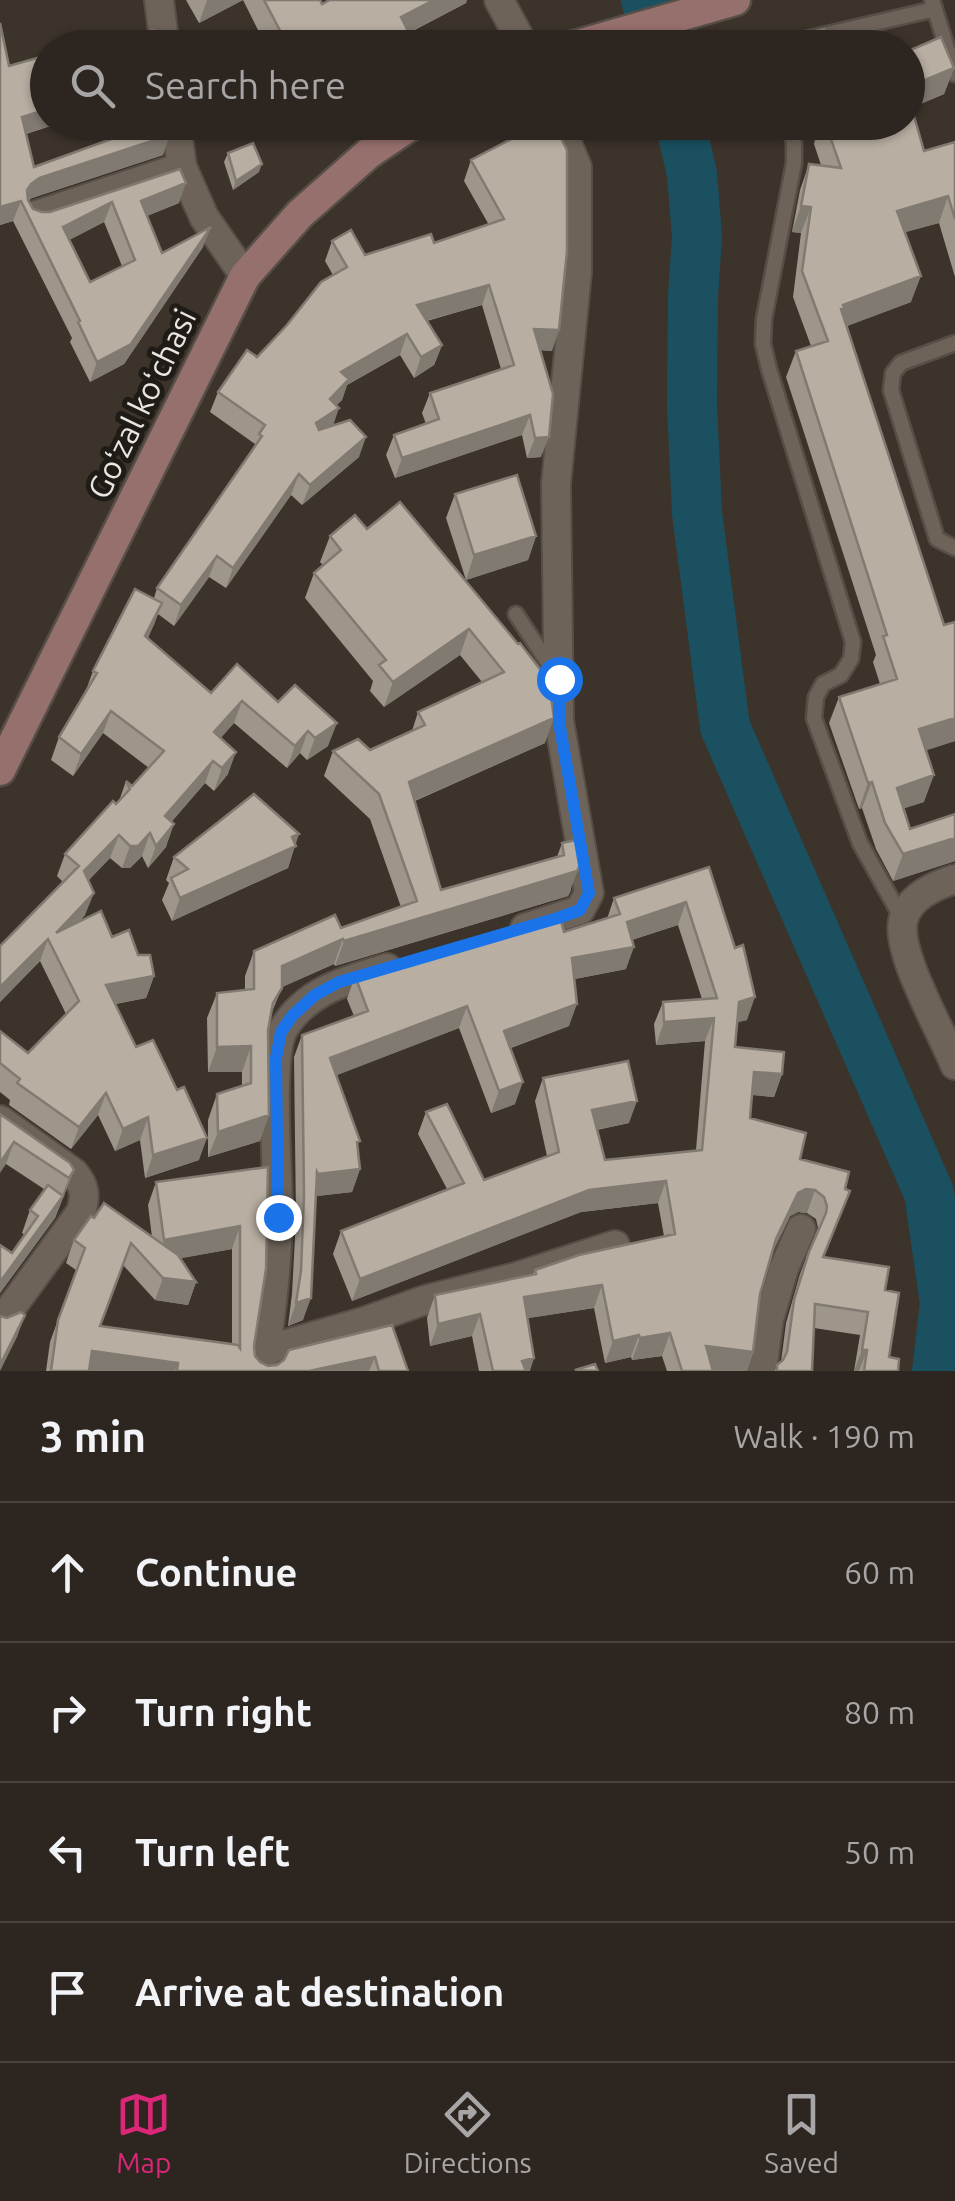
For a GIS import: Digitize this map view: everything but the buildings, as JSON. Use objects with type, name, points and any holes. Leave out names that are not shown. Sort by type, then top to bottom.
[{"type":"street","points":[[498,0],[515,30]]},
{"type":"street","points":[[628,30],[734,0]]},
{"type":"street","points":[[156,3],[161,30]]},
{"type":"street","points":[[178,140],[182,167],[204,217],[245,276]]},
{"type":"street","name":"Goʻzal koʻchasi","points":[[0,770],[245,276],[300,214],[387,140]]},
{"type":"street","points":[[504,934],[580,910],[589,893],[559,722],[556,484],[578,272],[578,167],[566,140]]},
{"type":"street","points":[[37,215],[182,167]]},
{"type":"street","points":[[955,880],[918,896],[903,920],[904,950],[955,1065]]},
{"type":"street","points":[[412,961],[339,982],[315,995],[281,1032],[276,1058],[275,1293],[265,1360],[425,1300],[516,1277],[615,1245]]},
{"type":"street","points":[[0,1120],[74,1173],[82,1183],[85,1198],[80,1212],[0,1323]]},
{"type":"street","points":[[762,1371],[769,1319],[801,1229]]},
{"type":"lane","points":[[840,30],[934,5],[955,74]]},
{"type":"lane","points":[[793,140],[794,164],[764,319],[763,344],[853,642],[851,658],[840,675],[823,684],[816,697],[814,718],[860,843],[903,920]]},
{"type":"lane","points":[[955,343],[902,362],[893,373],[891,390],[936,539],[955,548]]},
{"type":"lane","points":[[516,614],[559,679]]},
{"type":"waterway","points":[[646,0],[655,30]]},
{"type":"waterway","points":[[684,140],[692,174],[697,236],[692,405],[697,513],[725,727],[929,1193],[945,1303],[937,1371]]},
{"type":"route","points":[[278,1217],[276,1058],[281,1032],[292,1016],[315,995],[339,982],[558,918],[580,910],[589,893],[559,722],[559,679]]}]
